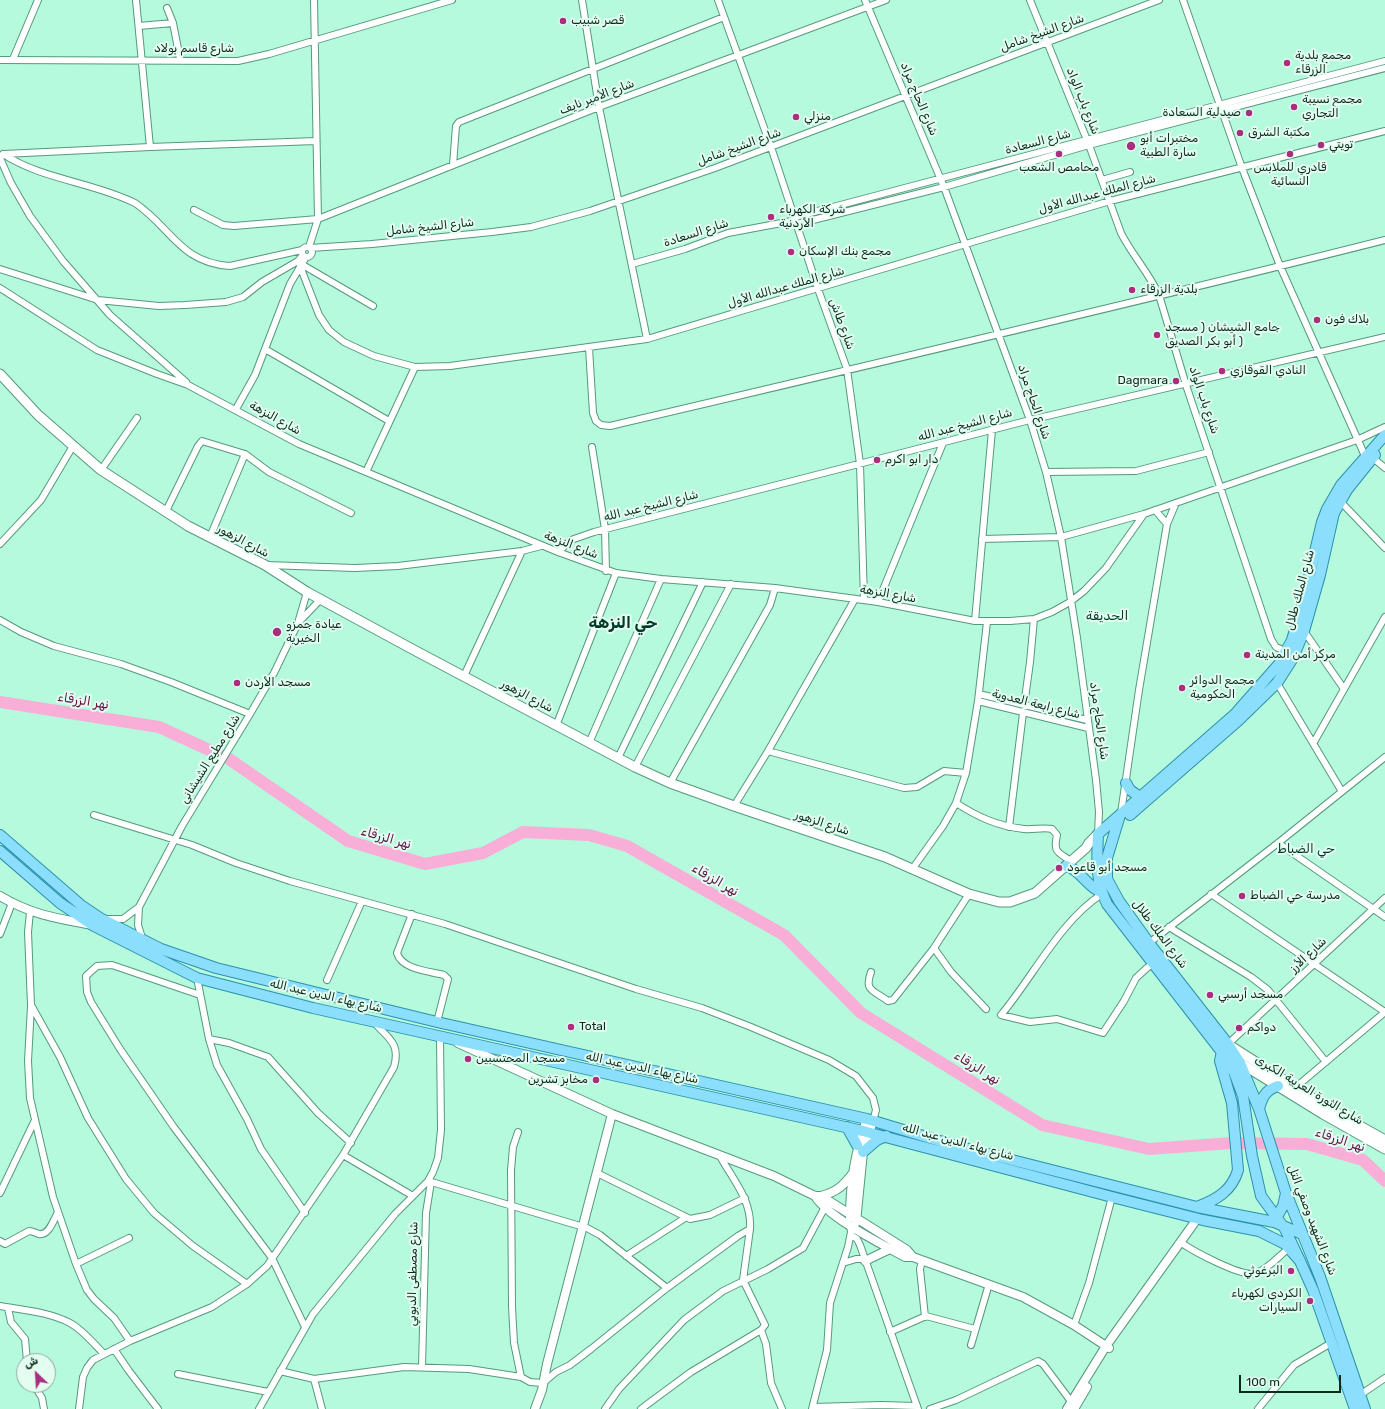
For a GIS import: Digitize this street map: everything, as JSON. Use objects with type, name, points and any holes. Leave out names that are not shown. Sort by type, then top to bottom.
[{"type":"main road","name":"شارع الزهور","points":[[0,374],[38,415],[101,470],[166,511],[210,537],[265,565],[307,592],[556,726],[634,767],[670,783],[913,868],[969,894],[999,902],[1019,900],[1035,893],[1098,838]]},
{"type":"main road","name":"شارع الملك طلال","points":[[1098,838],[1117,827],[1239,720],[1277,683],[1292,658],[1304,631],[1320,575],[1330,525],[1340,501],[1385,435]]},
{"type":"main road","name":"شارع الملك طلال","points":[[1225,1048],[1153,965],[1108,904],[1102,893],[1096,863],[1098,838],[1120,815],[1239,709],[1271,675],[1287,652],[1292,640],[1304,598],[1322,522],[1327,509],[1340,485],[1369,457],[1385,445]]},
{"type":"main road","points":[[1126,783],[1130,790],[1140,797]]},
{"type":"main road","name":"شارع الملك طلال","points":[[1120,815],[1107,858],[1107,878],[1119,901],[1225,1048]]},
{"type":"main road","name":"شارع بهاء الدين عبد الله","points":[[0,835],[82,906],[97,922],[142,938],[161,949],[183,958],[271,982],[436,1022],[870,1120],[953,1145],[1197,1207],[1277,1222],[1302,1234]]},
{"type":"main road","name":"شارع بهاء الدين عبد الله","points":[[0,851],[60,903],[197,978],[374,1021],[865,1131],[1200,1220],[1247,1228],[1271,1235],[1289,1248],[1300,1261]]},
{"type":"main road","points":[[1069,864],[1094,888],[1102,893]]},
{"type":"main road","points":[[266,995],[271,982]]},
{"type":"main road","points":[[1197,1207],[1214,1201],[1225,1192],[1235,1180],[1238,1170],[1235,1128],[1229,1092],[1220,1061],[1225,1048]]},
{"type":"main road","name":"شارع الشهيد وصفي التل","points":[[1225,1048],[1240,1063],[1259,1109],[1273,1157],[1320,1277],[1365,1409]]},
{"type":"main road","name":"شارع الشهيد وصفي التل","points":[[1225,1048],[1230,1064],[1241,1087],[1252,1156],[1261,1196],[1277,1222],[1290,1238],[1313,1290],[1355,1409]]},
{"type":"main road","name":"شارع الثورة العربية الكبرى","points":[[1225,1048],[1296,1087],[1328,1108],[1385,1140]]},
{"type":"main road","name":"شارع الثورة العربية الكبرى","points":[[1240,1063],[1385,1149]]},
{"type":"main road","points":[[1259,1109],[1264,1094],[1272,1088],[1278,1086]]},
{"type":"main road","points":[[847,1127],[860,1149],[886,1136]]},
{"type":"main road","points":[[1247,1228],[1260,1227],[1277,1222],[1286,1193]]},
{"type":"street","points":[[13,59],[38,0]]},
{"type":"street","points":[[136,0],[150,147]]},
{"type":"street","points":[[1,156],[53,176],[135,203],[147,210],[188,253],[203,260],[219,265],[230,266],[312,254],[310,247],[318,219],[314,0]]},
{"type":"street","name":"شارع قاسم بولاد","points":[[0,60],[238,61],[269,54],[452,0]]},
{"type":"street","points":[[582,0],[594,68],[599,108],[647,338]]},
{"type":"street","name":"شارع طاش","points":[[718,0],[739,55],[818,289],[847,369],[860,464],[864,600]]},
{"type":"street","name":"شارع الحاج مراد","points":[[865,0],[941,179],[1030,420],[1046,472],[1061,538],[1070,602],[1077,638],[1096,780],[1099,812],[1098,838]]},
{"type":"street","name":"شارع الأمير نايف","points":[[194,210],[223,225],[234,226],[318,219],[599,108],[886,0]]},
{"type":"street","name":"شارع باب الواد","points":[[1030,0],[1128,246],[1155,286],[1159,295],[1186,385],[1271,639],[1276,647],[1287,652]]},
{"type":"street","name":"شارع الشيخ شامل","points":[[304,254],[304,247],[372,244],[531,227],[619,201],[906,97],[1159,0]]},
{"type":"street","points":[[1182,0],[1242,168],[1280,266],[1357,440],[1369,457],[1385,468]]},
{"type":"street","points":[[167,8],[173,23],[180,60]]},
{"type":"street","points":[[454,165],[456,126],[459,122],[724,17]]},
{"type":"street","points":[[139,26],[173,23]]},
{"type":"street","name":"شارع السعادة","points":[[795,221],[941,179],[1088,143],[1385,62]]},
{"type":"street","name":"شارع السعادة","points":[[1221,107],[1385,68]]},
{"type":"street","name":"شارع الملك عبدالله الأول","points":[[301,265],[319,315],[330,330],[344,342],[374,356],[415,367],[450,366],[589,348],[647,338],[818,289],[965,243],[1110,201],[1385,131]]},
{"type":"street","points":[[1,156],[150,147],[316,141]]},
{"type":"street","name":"شارع السعادة","points":[[632,264],[685,249],[728,233],[795,221],[944,187],[1088,143]]},
{"type":"street","points":[[1,156],[11,183],[30,216],[63,261],[116,320],[188,385]]},
{"type":"street","points":[[1102,180],[1130,172]]},
{"type":"street","points":[[589,348],[594,416],[599,424],[607,426],[998,335],[1385,240]]},
{"type":"street","points":[[236,409],[255,375],[290,284],[301,265],[304,254]]},
{"type":"street","points":[[0,269],[98,300],[159,306],[208,304],[234,300],[252,292],[262,282],[293,264],[304,254]]},
{"type":"street","points":[[301,265],[373,306]]},
{"type":"street","name":"شارع النزهة","points":[[0,288],[97,350],[188,385],[236,409],[298,444],[541,546],[616,573],[661,579],[775,588],[855,598],[975,621],[987,622],[1034,618],[1052,612],[1070,602],[1084,591],[1106,568],[1144,514]]},
{"type":"street","name":"شارع الشيخ عبد الله","points":[[558,552],[571,540],[605,530],[1030,420],[1385,338]]},
{"type":"street","points":[[265,349],[389,421]]},
{"type":"street","points":[[366,472],[415,367]]},
{"type":"street","points":[[101,470],[138,418]]},
{"type":"street","points":[[982,539],[1061,538],[1144,514],[1357,440],[1385,427]]},
{"type":"street","points":[[975,621],[992,430]]},
{"type":"street","points":[[166,511],[201,442],[206,442],[245,454],[269,472],[351,513]]},
{"type":"street","points":[[878,602],[943,443]]},
{"type":"street","points":[[0,544],[41,500],[73,446]]},
{"type":"street","points":[[592,448],[605,530],[606,570]]},
{"type":"street","points":[[1046,472],[1136,471],[1209,452]]},
{"type":"street","points":[[210,537],[245,454]]},
{"type":"street","points":[[1340,501],[1385,548]]},
{"type":"street","points":[[1120,815],[1167,524],[1176,503]]},
{"type":"street","points":[[1155,510],[1167,524]]},
{"type":"street","points":[[265,565],[355,568],[398,566],[522,551],[541,546]]},
{"type":"street","points":[[464,676],[522,551]]},
{"type":"street","points":[[556,726],[616,573]]},
{"type":"street","points":[[589,743],[661,579]]},
{"type":"street","points":[[618,758],[703,582]]},
{"type":"street","points":[[634,767],[731,584]]},
{"type":"street","points":[[670,783],[770,605],[775,588]]},
{"type":"street","name":"شارع مطيع الشيشاني","points":[[142,938],[138,925],[140,907],[174,840],[274,672],[298,623],[301,606],[307,592]]},
{"type":"street","points":[[734,806],[768,751],[855,598]]},
{"type":"street","name":"شارع مطيع الشيشاني","points":[[298,623],[321,599]]},
{"type":"street","points":[[1314,742],[1385,617]]},
{"type":"street","points":[[1009,827],[1030,662],[1034,618]]},
{"type":"street","points":[[0,620],[21,632],[54,646],[128,667],[250,714]]},
{"type":"street","points":[[913,868],[943,826],[956,803],[966,773],[979,694],[987,622]]},
{"type":"street","points":[[1304,631],[1344,689]]},
{"type":"street","points":[[1277,683],[1342,790]]},
{"type":"street","name":"شارع رابعة العدوية","points":[[979,694],[1023,709],[1088,728]]},
{"type":"street","name":"شارع رابعة العدوية","points":[[978,701],[1087,720]]},
{"type":"street","points":[[768,751],[904,788],[917,787],[944,771],[966,773]]},
{"type":"street","points":[[1149,943],[1278,843],[1385,756]]},
{"type":"street","points":[[956,803],[982,818],[1009,827],[1052,829],[1057,836],[1055,846],[1057,852],[1069,864]]},
{"type":"street","points":[[94,815],[174,840],[250,868],[412,914],[636,989],[702,1008],[829,1060],[856,1076],[873,1098],[876,1110],[865,1131],[853,1172],[853,1217]]},
{"type":"street","points":[[1278,843],[1385,917]]},
{"type":"street","points":[[1102,893],[1090,901],[1059,938],[1001,1015],[1030,1022],[1057,1019],[1103,1033],[1124,1001],[1140,972],[1153,965]]},
{"type":"street","points":[[871,972],[867,983],[868,987],[891,1001],[934,948],[969,894]]},
{"type":"street","points":[[1211,894],[1385,1012],[1296,1087]]},
{"type":"street","points":[[0,896],[30,912],[46,917],[97,922],[123,918],[140,907]]},
{"type":"street","name":"شارع الأرز","points":[[1225,1048],[1385,898]]},
{"type":"street","points":[[327,980],[362,901]]},
{"type":"street","points":[[0,934],[12,903]]},
{"type":"street","points":[[30,912],[28,932],[31,1005],[28,1061],[30,1098],[34,1122],[47,1176],[76,1264],[91,1295],[114,1318],[130,1341]]},
{"type":"street","points":[[412,914],[396,953],[405,965],[444,975],[448,979],[436,1022]]},
{"type":"street","points":[[1169,927],[1251,977],[1268,990],[1326,1062]]},
{"type":"street","points":[[934,948],[951,972],[986,1009]]},
{"type":"street","points":[[200,996],[112,965],[97,966],[86,976],[87,992],[91,1002],[136,1075],[198,1161],[272,1258],[305,1327]]},
{"type":"street","points":[[197,978],[209,1039],[217,1065],[247,1119],[261,1150],[305,1213]]},
{"type":"street","points":[[31,1005],[60,1057],[88,1118],[120,1170],[137,1194],[173,1231],[247,1284]]},
{"type":"street","points":[[79,1409],[80,1390],[84,1372],[93,1360],[130,1341],[205,1311],[247,1284],[267,1266],[343,1156],[379,1092],[390,1076],[396,1061],[396,1049],[392,1041],[374,1021]]},
{"type":"street","points":[[259,1409],[305,1327],[334,1287],[413,1196],[429,1182],[438,1158],[441,1130],[443,1036],[612,1114],[774,1176],[818,1196],[907,1250],[913,1257]]},
{"type":"street","points":[[209,1039],[229,1043],[268,1057],[318,1113],[351,1143]]},
{"type":"street","points":[[537,1408],[612,1114]]},
{"type":"street","points":[[0,1193],[34,1122]]},
{"type":"street","points":[[518,1132],[513,1147],[512,1158],[513,1327],[515,1352],[521,1377]]},
{"type":"street","points":[[852,1230],[859,1241],[864,1260],[917,1408],[880,1405],[813,1408],[827,1350],[830,1303],[852,1230],[860,1149]]},
{"type":"street","points":[[343,1156],[413,1196]]},
{"type":"street","points":[[642,1409],[691,1372],[762,1330],[765,1325],[743,1280],[750,1229],[750,1212],[745,1198],[720,1156]]},
{"type":"street","points":[[818,1196],[834,1192],[840,1188],[853,1172]]},
{"type":"street","points":[[597,1173],[685,1218],[702,1218],[745,1198]]},
{"type":"street","points":[[429,1182],[583,1227],[600,1235],[667,1288]]},
{"type":"street","name":"شارع مصطفى الدبوبي","points":[[422,1367],[426,1213],[429,1182]]},
{"type":"street","points":[[818,1196],[825,1207],[852,1230],[905,1257],[913,1257],[922,1260],[1023,1297],[1074,1325],[1108,1347]]},
{"type":"street","points":[[1074,1325],[1089,1283],[1112,1197]]},
{"type":"street","points":[[605,1409],[619,1389],[674,1330],[712,1299],[743,1280],[768,1269],[803,1248],[825,1207]]},
{"type":"street","points":[[0,1241],[5,1244],[30,1231],[40,1234],[48,1231],[58,1212]]},
{"type":"street","points":[[626,1256],[685,1218]]},
{"type":"street","points":[[930,1409],[956,1400],[1038,1361],[1043,1364],[1073,1407],[1108,1347],[1200,1220]]},
{"type":"street","points":[[280,1371],[314,1379],[366,1371],[422,1367],[469,1370],[521,1377],[530,1382],[543,1383],[556,1372],[570,1365],[591,1349],[667,1288],[738,1236],[750,1229]]},
{"type":"street","points":[[76,1264],[129,1238]]},
{"type":"street","points":[[1182,1244],[1216,1262],[1250,1275],[1256,1274],[1265,1268],[1289,1248]]},
{"type":"street","points":[[843,1263],[856,1258],[864,1260],[890,1249]]},
{"type":"street","points":[[922,1260],[920,1269],[925,1317]]},
{"type":"street","points":[[971,1346],[989,1284]]},
{"type":"street","points":[[0,1306],[44,1314],[70,1324],[104,1354]]},
{"type":"street","points":[[8,1308],[11,1322],[25,1339],[26,1353]]},
{"type":"street","points":[[890,1332],[925,1317],[975,1328]]},
{"type":"street","points":[[762,1330],[766,1344],[771,1383],[782,1409]]},
{"type":"street","points":[[1258,1409],[1294,1365],[1331,1342]]},
{"type":"street","points":[[114,1349],[158,1409]]},
{"type":"street","points":[[178,1374],[268,1392]]},
{"type":"street","points":[[1360,1395],[1385,1378]]},
{"type":"street","points":[[314,1379],[322,1409]]},
{"type":"street","points":[[39,1393],[42,1398],[44,1409]]},
{"type":"waterway","name":"نهر الزرقاء","points":[[0,702],[159,727],[229,759],[348,841],[425,864],[483,853],[523,832],[589,835],[627,846],[784,935],[861,1013],[1042,1125],[1149,1149],[1232,1143],[1307,1144],[1363,1160],[1385,1181]]},
{"type":"place","name":"قصر شبيب","points":[[563,21]]},
{"type":"place","name":"مجمع بلدية الزرقاء","points":[[1287,63]]},
{"type":"place","name":"مجمع نسيبة التجاري","points":[[1294,107]]},
{"type":"place","name":"صيدلية السعادة","points":[[1249,113]]},
{"type":"place","name":"منزلي","points":[[796,117]]},
{"type":"place","name":"مكتبة الشرق","points":[[1240,133]]},
{"type":"place","name":"تويتي","points":[[1321,145]]},
{"type":"place","name":"مختبرات أبو سارة الطبية","points":[[1131,146]]},
{"type":"place","name":"محامص الشعب","points":[[1059,154]]},
{"type":"place","name":"قادري للملابس النسائية","points":[[1290,154]]},
{"type":"place","name":"شركة الكهرباء الأردنية","points":[[771,217]]},
{"type":"place","name":"مجمع بنك الإسكان","points":[[791,252]]},
{"type":"place","name":"بلدية الزرقاء","points":[[1132,290]]},
{"type":"place","name":"بلاك فون","points":[[1317,320]]},
{"type":"place","name":"جامع الشيشان ( مسجد أبو بكر الصديق )","points":[[1157,335]]},
{"type":"place","name":"النادي القوقازي","points":[[1222,371]]},
{"type":"place","name":"Dagmara","points":[[1176,381]]},
{"type":"place","name":"دار ابو اكرم","points":[[877,460]]},
{"type":"place","name":"عيادة جمزو الخيرية","points":[[277,632]]},
{"type":"place","name":"مركز أمن المدينة","points":[[1247,655]]},
{"type":"place","name":"مسجد الأردن","points":[[237,683]]},
{"type":"place","name":"مجمع الدوائر الحكومية","points":[[1182,688]]},
{"type":"place","name":"مسجد أبو قاعود","points":[[1059,868]]},
{"type":"place","name":"مدرسة حي الضباط","points":[[1242,896]]},
{"type":"place","name":"مسجد أرسبي","points":[[1210,995]]},
{"type":"place","name":"Total","points":[[571,1027]]},
{"type":"place","name":"دواكم","points":[[1239,1028]]},
{"type":"place","name":"مسجد المحتسبين","points":[[468,1059]]},
{"type":"place","name":"مخابز تشرين","points":[[596,1080]]},
{"type":"place","name":"البرغوثي","points":[[1291,1271]]},
{"type":"place","name":"الكردي لكهرباء السيارات","points":[[1310,1301]]},
{"type":"district","name":"الحديقة","points":[[1107,616]]},
{"type":"district","name":"حي النزهة","points":[[623,623]]},
{"type":"district","name":"حي الضباط","points":[[1306,849]]}]
